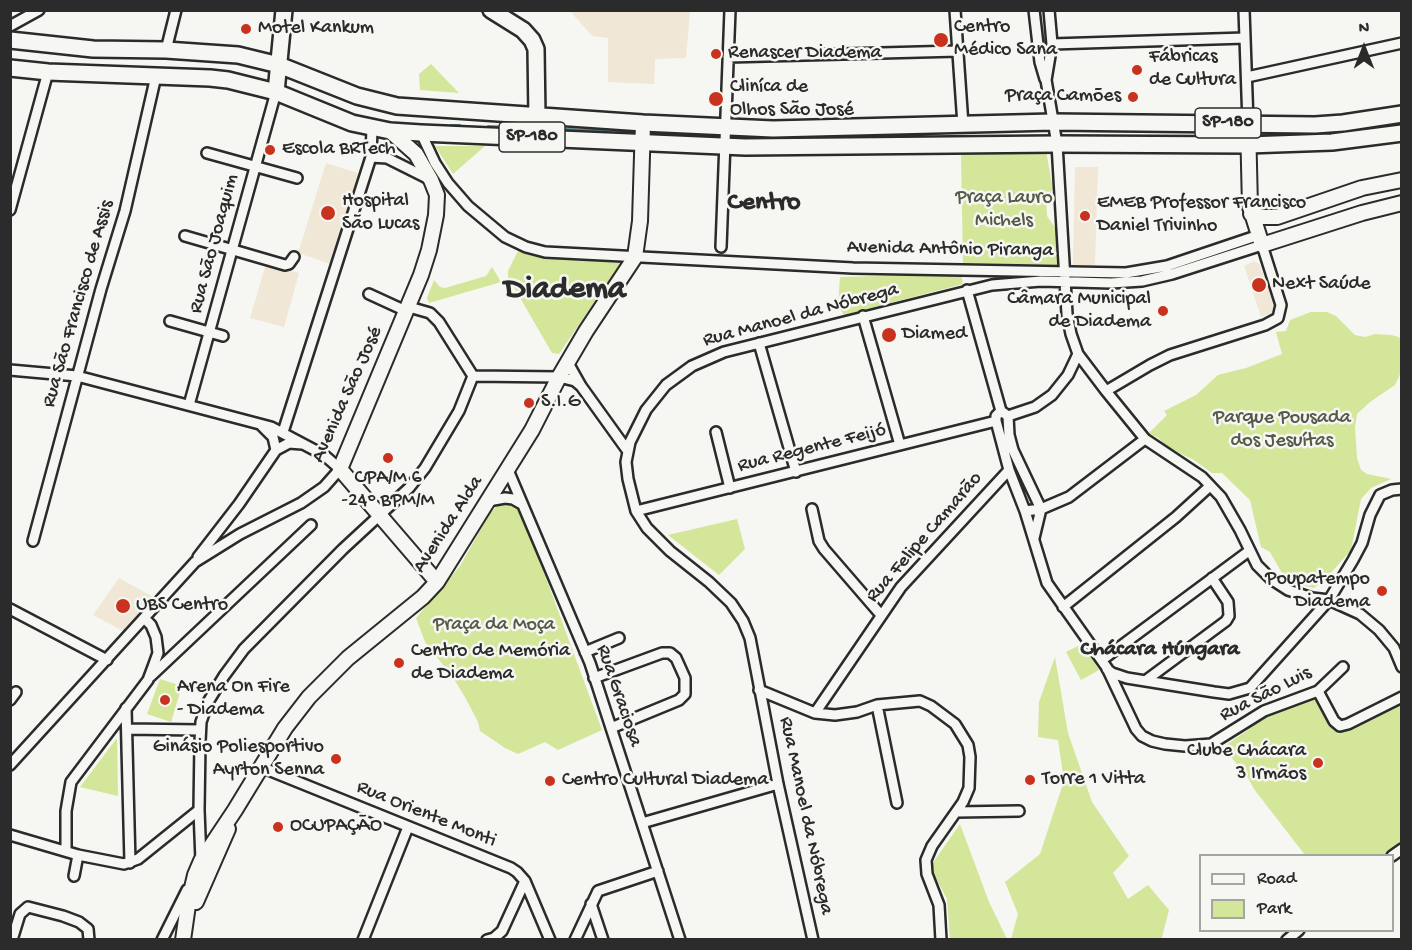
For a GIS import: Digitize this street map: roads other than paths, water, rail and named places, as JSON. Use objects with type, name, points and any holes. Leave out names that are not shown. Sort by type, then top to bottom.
[{"type":"main road","points":[[10,68],[48,72],[210,78],[276,92],[284,10]]},
{"type":"main road","name":"SP-180","points":[[490,10],[523,30],[536,49],[537,117],[784,129],[1053,122],[1343,123],[1401,114]]},
{"type":"main road","points":[[10,40],[93,49],[232,54],[279,65],[357,96],[384,104],[537,117]]},
{"type":"main road","name":"SP-180","points":[[276,92],[341,119],[390,131],[725,147],[1248,145],[1332,142],[1401,133]]},
{"type":"main road","points":[[635,257],[640,221],[643,123]]},
{"type":"main road","points":[[1248,123],[1251,214],[1261,240]]},
{"type":"main road","points":[[901,147],[916,138],[958,134],[963,125]]},
{"type":"main road","name":"Avenida São José","points":[[340,469],[425,263],[436,214],[437,195],[431,180],[416,154],[390,131]]},
{"type":"main road","points":[[1251,214],[1277,217],[1354,190],[1401,180]]},
{"type":"main road","name":"Avenida Antônio Piranga","points":[[1261,240],[1401,203]]},
{"type":"main road","name":"Avenida Alda","points":[[183,938],[195,875],[201,861],[285,728],[313,693],[362,645],[423,597],[437,582],[532,430],[559,377],[635,257]]},
{"type":"main road","points":[[340,469],[437,582]]},
{"type":"main road","name":"Avenida Alda","points":[[183,938],[201,889],[226,837],[235,810]]},
{"type":"main road","points":[[201,861],[201,889]]},
{"type":"street","points":[[10,26],[39,10]]},
{"type":"street","points":[[166,50],[176,10]]},
{"type":"street","points":[[721,247],[730,10]]},
{"type":"street","points":[[955,10],[963,125]]},
{"type":"street","points":[[1034,10],[1040,62],[1046,80],[1057,144],[1067,314],[1078,354],[1145,439],[1202,477],[1221,497],[1240,530],[1249,552],[1257,565],[1271,579],[1288,590],[1311,598],[1329,600],[1360,614],[1379,630],[1394,648],[1401,667]]},
{"type":"street","points":[[1046,80],[1052,45],[1049,10]]},
{"type":"street","points":[[1244,10],[1248,123]]},
{"type":"street","points":[[1035,30],[1050,29]]},
{"type":"street","points":[[1052,45],[1245,38]]},
{"type":"street","points":[[1247,77],[1401,43]]},
{"type":"street","points":[[728,57],[958,51]]},
{"type":"street","points":[[10,210],[48,72]]},
{"type":"street","name":"Rua São Francisco de Assis","points":[[33,541],[77,376],[125,211],[156,76]]},
{"type":"street","name":"Rua São Joaquim","points":[[189,405],[276,92]]},
{"type":"street","points":[[283,432],[371,158],[372,128]]},
{"type":"street","name":"Avenida Antônio Piranga","points":[[421,133],[435,163],[458,195],[481,218],[505,237],[526,247],[545,252],[1065,277],[1127,282],[1156,278],[1261,240]]},
{"type":"street","points":[[207,153],[297,178]]},
{"type":"street","points":[[371,158],[387,158],[431,180]]},
{"type":"street","points":[[185,236],[285,265],[290,264],[294,257]]},
{"type":"street","points":[[1106,391],[1150,364],[1170,355],[1265,325],[1278,318],[1281,305],[1261,240]]},
{"type":"street","name":"Rua Manoel da Nóbrega","points":[[813,939],[778,784],[750,638],[743,621],[731,603],[710,582],[670,551],[647,528],[636,511],[628,479],[627,450],[646,410],[666,385],[692,366],[724,352],[967,290],[1065,277]]},
{"type":"street","points":[[967,290],[1011,444],[1041,509]]},
{"type":"street","points":[[369,294],[407,309],[430,313],[439,322],[473,376]]},
{"type":"street","points":[[863,316],[900,445]]},
{"type":"street","points":[[170,321],[223,336]]},
{"type":"street","points":[[759,343],[796,472]]},
{"type":"street","points":[[996,421],[996,416],[1035,407],[1052,395],[1073,368],[1078,354]]},
{"type":"street","points":[[568,363],[581,386],[627,450]]},
{"type":"street","points":[[10,370],[77,376],[261,425],[283,432],[324,455],[340,469]]},
{"type":"street","points":[[473,376],[559,377],[575,381],[581,386]]},
{"type":"street","points":[[201,861],[200,730],[208,702],[243,649],[408,488],[424,468],[459,411],[473,376]]},
{"type":"street","name":"Rua Regente Feijó","points":[[636,511],[996,421]]},
{"type":"street","name":"Rua Felipe Camarão","points":[[815,713],[901,587],[1008,470],[996,421]]},
{"type":"street","points":[[261,425],[273,437],[276,450]]},
{"type":"street","points":[[716,432],[730,488]]},
{"type":"street","points":[[1025,511],[1041,509],[1069,497],[1145,439]]},
{"type":"street","points":[[195,561],[229,518],[276,450],[289,443],[304,444]]},
{"type":"street","points":[[1008,470],[1021,467]]},
{"type":"street","name":"Avenida São José","points":[[10,765],[195,561],[240,534],[301,503],[324,487],[340,469]]},
{"type":"street","name":"Rua Graciosa","points":[[508,470],[520,503],[585,652],[680,939]]},
{"type":"street","name":"Rua São Luis","points":[[1008,470],[1025,511],[1047,583],[1104,664],[1136,729],[1142,736],[1165,744],[1199,746],[1211,744],[1264,711],[1318,691],[1343,667]]},
{"type":"street","points":[[1063,608],[1176,517],[1210,486]]},
{"type":"street","points":[[1249,552],[1212,578],[1104,664],[1112,673],[1145,681],[1229,694],[1250,688],[1329,600],[1362,543],[1370,515],[1380,495],[1401,489]]},
{"type":"street","points":[[489,501],[505,498],[520,503]]},
{"type":"street","points":[[812,509],[819,541],[824,549],[881,615]]},
{"type":"street","name":"Rua São Luis","points":[[1034,538],[1041,509]]},
{"type":"street","points":[[229,518],[231,527],[240,534]]},
{"type":"street","points":[[66,851],[66,811],[71,782],[126,708],[148,680],[310,525]]},
{"type":"street","points":[[1145,681],[1226,621],[1229,616],[1228,602],[1212,578]]},
{"type":"street","points":[[10,609],[106,660]]},
{"type":"street","points":[[144,618],[151,625],[156,636],[158,653],[148,680]]},
{"type":"street","points":[[585,652],[619,638]]},
{"type":"street","points":[[594,678],[662,652],[670,653],[676,658],[685,678],[685,694],[679,700],[610,728]]},
{"type":"street","points":[[759,690],[815,713],[835,715],[877,705],[920,701],[931,706],[955,724],[968,745],[969,788],[963,802],[932,846],[926,860],[927,874],[939,905],[941,939]]},
{"type":"street","points":[[1318,691],[1337,725],[1344,726],[1401,697]]},
{"type":"street","points":[[877,705],[897,802]]},
{"type":"street","points":[[126,708],[130,863]]},
{"type":"street","points":[[127,729],[200,730]]},
{"type":"street","name":"Rua Oriente Monti","points":[[261,767],[511,868],[525,881]]},
{"type":"street","points":[[642,823],[778,784]]},
{"type":"street","points":[[10,835],[78,855],[115,863],[130,863],[199,810]]},
{"type":"street","points":[[956,812],[1019,811]]},
{"type":"street","points":[[363,939],[408,827]]},
{"type":"street","points":[[74,876],[78,855]]},
{"type":"street","points":[[574,939],[598,891],[658,871]]},
{"type":"street","points":[[162,939],[195,875]]},
{"type":"street","points":[[525,881],[549,935],[558,939]]},
{"type":"street","points":[[487,939],[494,938],[502,932],[525,881]]},
{"type":"street","points":[[591,904],[603,939]]},
{"type":"street","points":[[12,939],[20,915],[25,908],[63,916],[85,926],[88,929],[89,939]]},
{"type":"waterway","points":[[451,125],[460,125]]},
{"type":"waterway","points":[[488,126],[621,131]]},
{"type":"waterway","points":[[1082,131],[1231,132]]},
{"type":"waterway","points":[[1268,132],[1313,132]]},
{"type":"waterway","points":[[657,134],[709,136]]},
{"type":"waterway","points":[[847,135],[905,134]]},
{"type":"place","name":"Motel Kankum","points":[[246,29]]},
{"type":"place","name":"Centro Médico Sana","points":[[941,40]]},
{"type":"place","name":"Renascer Diadema","points":[[716,54]]},
{"type":"place","name":"Fábricas de Cultura","points":[[1137,70]]},
{"type":"place","name":"Praça Camões","points":[[1133,97]]},
{"type":"place","name":"Cliníca de Olhos São José","points":[[716,99]]},
{"type":"place","name":"Escola BRTech","points":[[270,150]]},
{"type":"place","name":"Hospital São Lucas","points":[[328,213]]},
{"type":"place","name":"EMEB Professor Francisco Daniel Trivinho","points":[[1085,216]]},
{"type":"place","name":"Next Saúde","points":[[1259,285]]},
{"type":"place","name":"Câmara Municipal de Diadema","points":[[1163,311]]},
{"type":"place","name":"Diamed","points":[[889,335]]},
{"type":"place","name":"S.I.G","points":[[529,403]]},
{"type":"place","name":"CPA/M 6 -24º BPM/M","points":[[388,458]]},
{"type":"place","name":"Poupatempo Diadema","points":[[1382,591]]},
{"type":"place","name":"UBS Centro","points":[[123,606]]},
{"type":"place","name":"Centro de Memória de Diadema","points":[[399,663]]},
{"type":"place","name":"Arena On Fire - Diadema","points":[[165,700]]},
{"type":"place","name":"Ginásio Poliesportivo Ayrton Senna","points":[[336,759]]},
{"type":"place","name":"Clube Chácara 3 Irmãos","points":[[1318,763]]},
{"type":"place","name":"Torre 1 Vitta","points":[[1030,780]]},
{"type":"place","name":"Centro Cultural Diadema","points":[[550,781]]},
{"type":"place","name":"OCUPAÇÃO","points":[[278,827]]},
{"type":"district","name":"Centro","points":[[764,204]]},
{"type":"district","name":"Diadema","points":[[565,291]]},
{"type":"district","name":"Chácara Húngara","points":[[1160,651]]},
{"type":"park label","name":"Praça Lauro Michels","points":[[1004,210]]},
{"type":"park label","name":"Parque Pousada dos Jesuítas","points":[[1282,430]]},
{"type":"park label","name":"Praça da Moça","points":[[494,626]]}]
